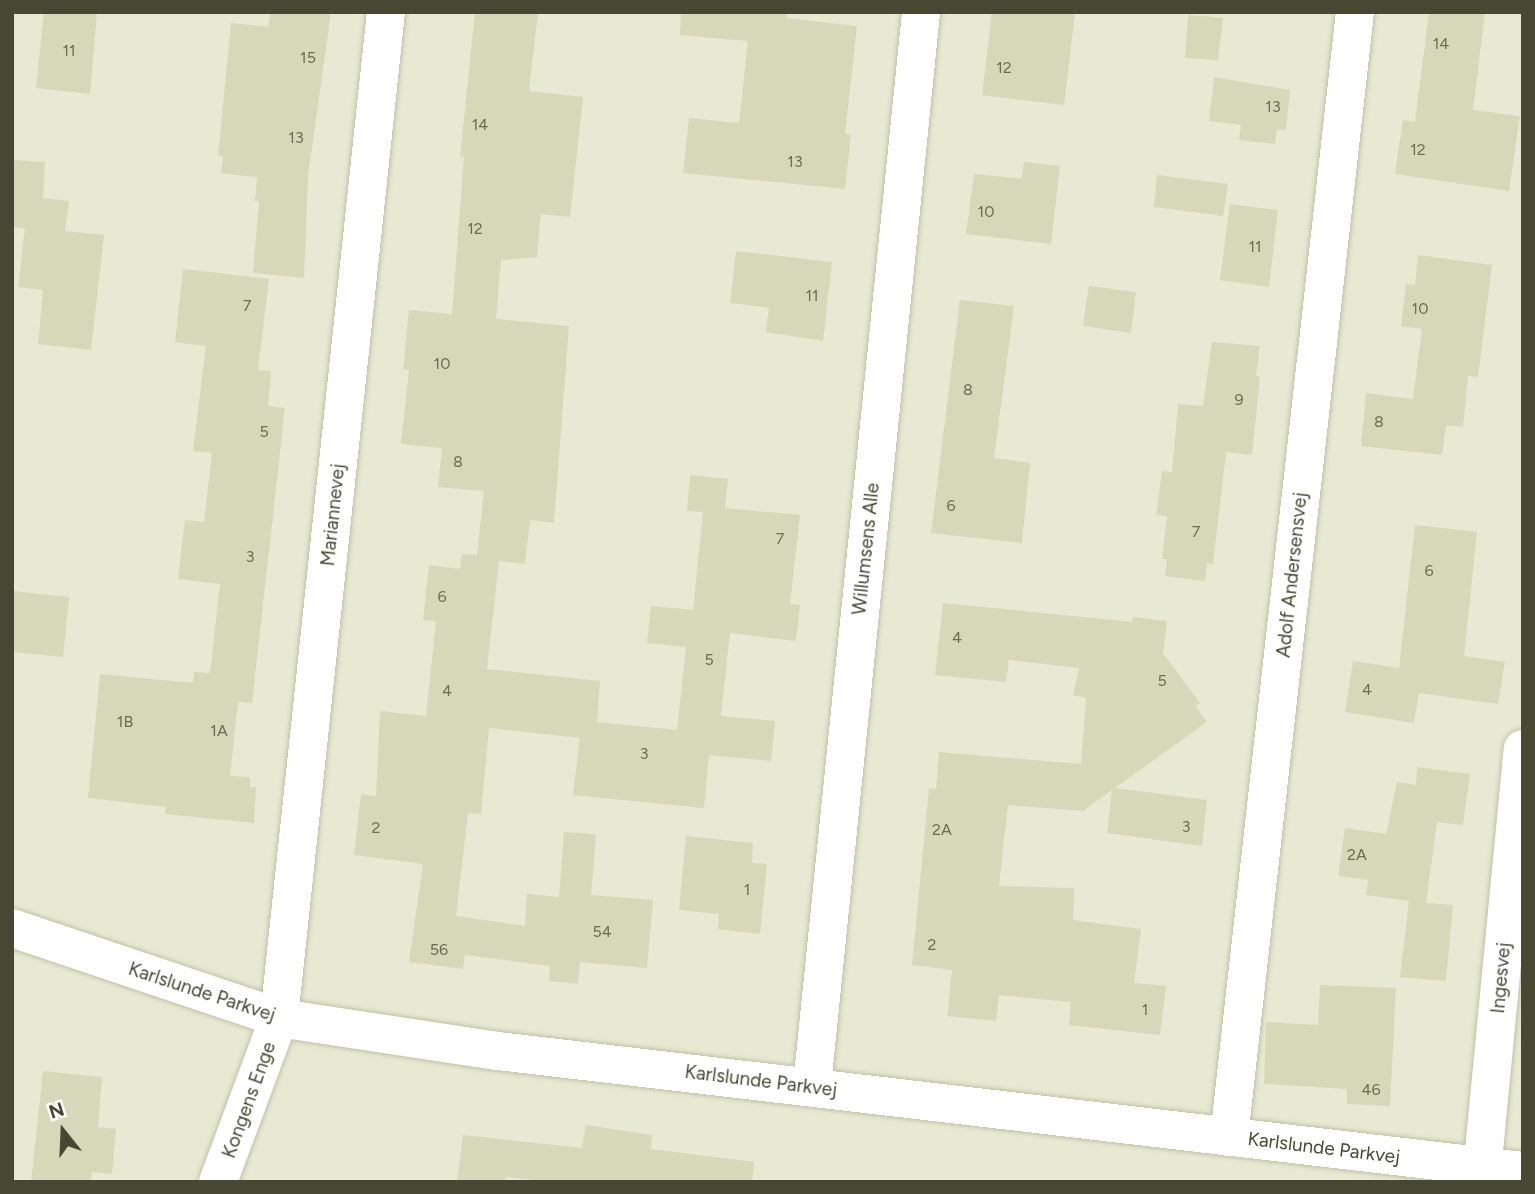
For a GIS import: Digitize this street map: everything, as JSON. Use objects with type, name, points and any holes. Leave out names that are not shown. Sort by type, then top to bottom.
[{"type":"street","name":"Mariannevej","points":[[279,1018],[386,12]]},
{"type":"street","name":"Willumsens Alle","points":[[812,1086],[920,12]]},
{"type":"street","name":"Adolf Andersensvej","points":[[1228,1137],[1355,12]]},
{"type":"street","name":"Ingesvej","points":[[1482,1174],[1523,748]]},
{"type":"street","name":"Karlslunde Parkvej","points":[[12,928],[279,1018],[498,1051],[1228,1137],[1482,1174],[1523,1171]]},
{"type":"street","name":"Kongens Enge","points":[[218,1182],[279,1018]]},
{"type":"shaded area","points":[[12,12],[1523,12],[1523,1182],[12,1182]]},
{"type":"building","points":[[44,12],[97,12],[90,94],[36,88]]},
{"type":"building","points":[[270,12],[331,12],[308,176],[304,278],[253,273],[259,201],[255,201],[257,177],[221,173],[223,157],[218,156],[231,23],[268,27]]},
{"type":"building","points":[[475,12],[538,12],[529,91],[583,97],[570,217],[541,214],[537,257],[501,260],[496,319],[569,326],[554,523],[530,520],[525,564],[499,561],[487,669],[600,681],[597,722],[677,730],[686,647],[647,643],[651,606],[693,610],[703,512],[687,511],[690,475],[728,479],[725,508],[800,515],[790,604],[800,605],[796,641],[730,633],[721,716],[775,721],[771,761],[709,755],[704,808],[573,795],[580,738],[489,728],[481,814],[468,813],[456,916],[525,926],[527,894],[559,897],[564,832],[596,834],[591,895],[653,900],[647,968],[580,962],[578,984],[549,981],[550,966],[465,955],[463,969],[409,962],[423,864],[354,855],[361,794],[376,796],[380,711],[426,716],[436,621],[423,620],[429,565],[460,569],[462,554],[477,555],[484,491],[438,487],[442,448],[401,444],[409,370],[403,369],[409,310],[452,314],[464,156],[460,157]]},
{"type":"building","points":[[681,12],[788,12],[787,18],[857,26],[845,134],[851,135],[845,189],[683,173],[689,118],[739,123],[748,41],[680,35]]},
{"type":"building","points":[[992,12],[1075,12],[1064,105],[982,95]]},
{"type":"building","points":[[1429,12],[1485,12],[1473,110],[1520,116],[1509,191],[1395,174],[1403,120],[1415,122]]},
{"type":"building","points":[[1188,15],[1223,18],[1218,60],[1185,58]]},
{"type":"building","points":[[1214,77],[1290,90],[1286,130],[1277,129],[1275,144],[1239,140],[1241,125],[1209,121]]},
{"type":"building","points":[[12,160],[45,162],[43,198],[69,201],[65,231],[104,235],[91,350],[38,344],[43,290],[18,287],[25,228],[12,227]]},
{"type":"building","points":[[1024,162],[1060,166],[1051,244],[966,234],[974,174],[1022,179]]},
{"type":"building","points":[[1157,175],[1228,184],[1223,216],[1154,207]]},
{"type":"building","points":[[1230,204],[1278,210],[1269,287],[1220,280]]},
{"type":"building","points":[[736,251],[832,262],[823,341],[766,332],[769,308],[730,303]]},
{"type":"building","points":[[1418,255],[1492,265],[1478,377],[1468,376],[1463,427],[1446,425],[1442,455],[1361,446],[1366,393],[1413,399],[1422,329],[1401,326],[1406,284],[1415,285]]},
{"type":"building","points":[[183,269],[269,279],[258,370],[271,371],[268,406],[285,408],[252,703],[238,702],[230,776],[250,777],[250,787],[256,787],[254,823],[165,814],[166,807],[88,798],[100,674],[193,683],[194,672],[210,673],[220,584],[178,579],[185,520],[204,522],[212,453],[193,451],[206,346],[175,342]]},
{"type":"building","points":[[1089,286],[1136,292],[1131,333],[1083,326]]},
{"type":"building","points":[[960,300],[1014,306],[994,458],[1030,463],[1022,543],[931,533]]},
{"type":"building","points":[[1212,342],[1260,346],[1256,376],[1260,377],[1252,455],[1226,452],[1213,564],[1207,563],[1205,581],[1165,576],[1167,559],[1162,559],[1167,516],[1156,515],[1162,471],[1172,472],[1178,404],[1203,406]]},
{"type":"building","points":[[1415,525],[1477,532],[1464,656],[1505,662],[1498,704],[1419,693],[1414,723],[1345,712],[1353,661],[1399,668]]},
{"type":"building","points":[[12,591],[69,597],[63,657],[12,652]]},
{"type":"building","points":[[943,603],[1132,622],[1133,617],[1167,621],[1163,653],[1200,703],[1195,706],[1207,722],[1115,788],[1207,800],[1202,846],[1107,833],[1112,790],[1083,811],[1008,805],[999,886],[1074,888],[1073,920],[1141,929],[1134,983],[1166,986],[1160,1035],[1069,1025],[1071,1002],[999,995],[996,1021],[947,1016],[952,970],[912,965],[929,788],[936,789],[939,752],[1081,764],[1086,698],[1073,695],[1079,668],[1009,660],[1006,682],[935,675]]},
{"type":"building","points":[[1417,767],[1470,774],[1463,825],[1437,822],[1426,903],[1453,905],[1446,981],[1400,977],[1409,901],[1366,895],[1368,880],[1338,876],[1345,828],[1386,834],[1397,782],[1416,785]]},
{"type":"building","points":[[686,836],[753,843],[752,863],[767,864],[760,934],[718,929],[719,914],[679,910]]},
{"type":"building","points":[[1320,985],[1396,988],[1390,1106],[1347,1104],[1347,1089],[1264,1084],[1266,1022],[1318,1025]]},
{"type":"building","points":[[43,1071],[102,1077],[98,1127],[116,1129],[112,1174],[92,1172],[91,1182],[31,1182]]},
{"type":"building","points":[[586,1125],[652,1135],[651,1149],[754,1162],[752,1182],[552,1182],[506,1177],[506,1182],[457,1182],[463,1135],[582,1148]]}]
